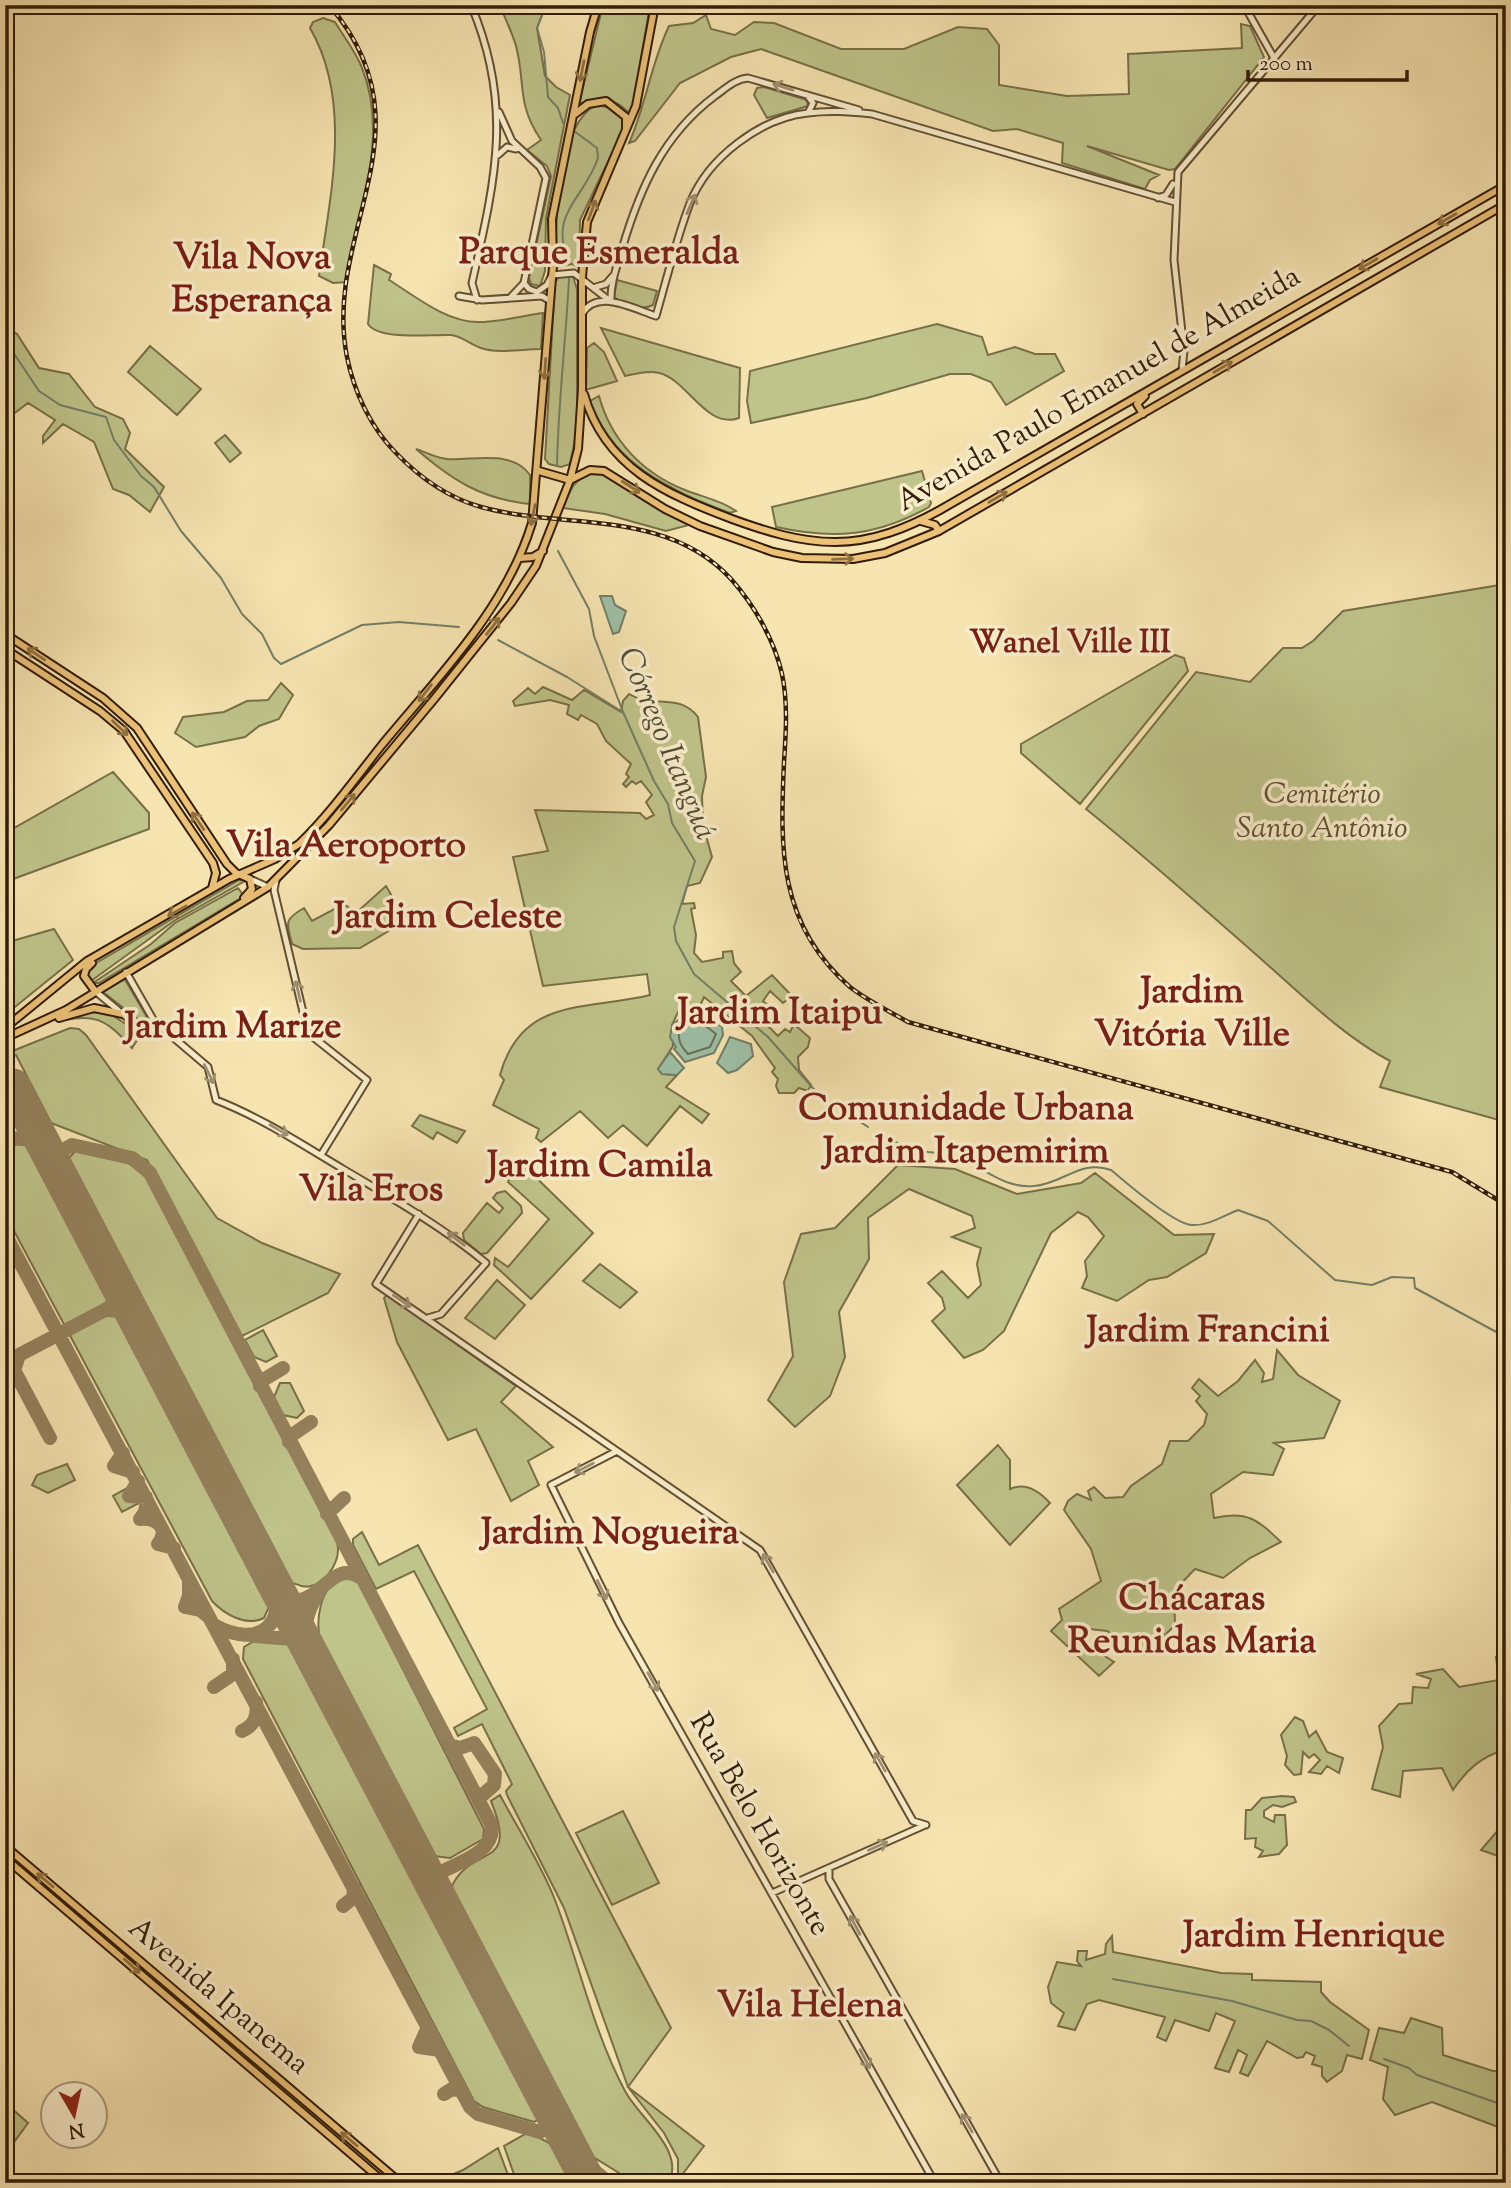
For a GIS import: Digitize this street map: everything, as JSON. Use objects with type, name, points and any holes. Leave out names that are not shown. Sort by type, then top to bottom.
[{"type":"main road","points":[[5,1028],[87,961],[239,875],[290,851],[306,838],[482,623],[520,558],[533,523],[539,471],[551,301],[552,219],[590,32],[598,5]]},
{"type":"main road","points":[[37,1025],[271,889],[276,880],[329,825],[466,660],[523,586],[544,549],[570,480],[578,449],[582,389],[582,277],[587,222],[626,135],[641,90],[655,5]]},
{"type":"main road","points":[[574,116],[588,104],[606,101],[626,117],[626,135]]},
{"type":"main road","name":"Avenida Paulo Emanuel de Almeida","points":[[582,389],[590,414],[619,455],[663,491],[747,525],[811,541],[869,538],[921,521],[1506,185]]},
{"type":"main road","name":"Avenida Paulo Emanuel de Almeida","points":[[570,480],[584,472],[604,471],[665,509],[700,526],[773,552],[802,558],[853,559],[885,553],[939,531],[1506,204]]},
{"type":"main road","points":[[1143,414],[1137,407],[1138,401],[1172,376]]},
{"type":"main road","points":[[540,454],[552,475]]},
{"type":"main road","points":[[552,475],[573,468]]},
{"type":"main road","points":[[539,471],[570,480]]},
{"type":"main road","points":[[921,521],[935,525],[939,531]]},
{"type":"main road","points":[[520,558],[533,557],[544,549]]},
{"type":"main road","points":[[5,634],[103,698],[137,728],[228,865],[239,875],[250,879],[252,886],[248,894],[159,948],[137,965]]},
{"type":"main road","points":[[5,649],[100,710],[134,743],[215,868],[216,880],[208,893]]},
{"type":"main road","points":[[228,865],[250,870]]},
{"type":"main road","points":[[95,991],[84,976],[88,965],[145,928]]},
{"type":"main road","points":[[88,985],[107,984]]},
{"type":"main road","points":[[5,1038],[86,1008],[102,1008],[123,1014]]},
{"type":"main road","name":"Avenida Ipanema","points":[[5,1846],[401,2183]]},
{"type":"main road","name":"Avenida Ipanema","points":[[5,1858],[385,2183]]},
{"type":"street","points":[[471,5],[487,48],[498,109],[506,132],[519,151],[540,167],[546,178],[524,282],[510,298]]},
{"type":"street","points":[[1244,5],[1274,58]]},
{"type":"street","points":[[1157,198],[1169,192],[1181,165],[1319,5]]},
{"type":"street","points":[[1264,41],[1273,47],[1284,46]]},
{"type":"street","points":[[611,302],[615,274],[632,215],[649,172],[678,130],[701,107],[741,79],[755,79],[1175,202]]},
{"type":"street","points":[[807,94],[813,103],[808,113]]},
{"type":"street","points":[[477,300],[472,282],[495,177],[498,109]]},
{"type":"street","points":[[582,314],[590,303],[611,302],[656,316],[691,202],[707,174],[742,141],[786,118],[808,113],[835,111],[872,114]]},
{"type":"street","points":[[497,156],[507,147],[519,151]]},
{"type":"street","points":[[1176,178],[1174,260],[1184,349],[1181,371]]},
{"type":"street","points":[[524,282],[533,291],[541,291],[552,275],[567,272],[582,277],[611,302]]},
{"type":"street","points":[[595,287],[606,284],[615,274]]},
{"type":"street","points":[[472,282],[459,296],[477,300],[542,296],[551,301]]},
{"type":"street","points":[[1184,349],[1190,359],[1199,360]]},
{"type":"street","points":[[250,879],[271,889],[308,1033],[367,1080],[321,1155]]},
{"type":"street","points":[[126,972],[154,1021],[208,1067],[216,1100],[248,1112],[321,1155],[417,1217],[425,1218],[486,1263],[441,1314],[428,1318]]},
{"type":"street","points":[[95,991],[136,1025],[144,1026],[154,1021]]},
{"type":"street","points":[[144,1026],[149,1021],[149,1012]]},
{"type":"street","points":[[417,1217],[376,1284],[763,1553],[913,1821],[926,1825],[772,1893]]},
{"type":"street","points":[[441,1314],[444,1329]]},
{"type":"street","name":"Rua Belo Horizonte","points":[[617,1451],[551,1485],[619,1623],[935,2183]]},
{"type":"street","points":[[908,1833],[913,1821]]},
{"type":"street","points":[[830,1868],[829,1879],[1001,2183]]},
{"type":"green space","points":[[500,5],[546,5],[537,28],[545,76],[556,87],[570,95],[546,218],[545,271],[540,286],[531,284],[529,278],[551,176],[547,166],[527,150],[541,140],[528,115],[516,46]]},
{"type":"green space","points":[[603,5],[650,5],[633,107],[629,113],[612,101],[593,100],[579,104]]},
{"type":"green space","points":[[706,15],[711,29],[735,35],[754,22],[774,23],[841,49],[904,49],[958,27],[987,29],[999,45],[999,85],[1067,96],[1129,94],[1128,54],[1242,48],[1241,24],[1250,26],[1264,57],[1175,169],[1169,170],[1087,146],[1159,175],[1150,180],[1145,189],[1062,163],[1063,143],[1017,129],[993,131],[761,49],[731,57],[680,83],[635,141],[629,143],[669,26],[693,23]]},
{"type":"green space","points":[[323,18],[335,22],[362,68],[370,94],[373,121],[369,175],[347,282],[333,283],[319,276],[335,150],[331,87],[323,57],[310,28],[313,22]]},
{"type":"green space","points":[[764,87],[807,100],[808,106],[767,118],[754,95],[757,88]]},
{"type":"green space","points":[[597,105],[616,109],[623,119],[623,130],[580,220],[579,267],[572,264],[557,267],[556,228],[566,153],[573,132],[584,115]]},
{"type":"green space","points":[[374,265],[391,274],[389,280],[431,307],[454,318],[486,322],[543,313],[541,349],[495,351],[451,335],[394,335],[374,329],[368,324]]},
{"type":"green space","points":[[560,276],[573,277],[577,289],[577,430],[570,464],[561,467],[549,464],[545,459],[555,282]]},
{"type":"green space","points":[[617,280],[657,291],[653,305],[638,307],[618,300],[614,297]]},
{"type":"green space","points":[[937,324],[982,337],[988,355],[1015,347],[1035,354],[1055,354],[1064,371],[1006,405],[991,382],[971,374],[950,374],[867,398],[751,423],[747,401],[750,371]]},
{"type":"green space","points":[[5,326],[17,334],[39,368],[69,374],[95,407],[123,419],[130,433],[125,449],[164,487],[150,512],[129,495],[113,489],[94,442],[63,424],[43,443],[43,436],[55,420],[28,403],[8,418],[5,416]]},
{"type":"green space","points":[[601,328],[740,368],[739,418],[727,420],[717,417],[679,384],[659,373],[646,372],[625,376]]},
{"type":"green space","points":[[594,343],[604,352],[617,381],[586,389],[587,348]]},
{"type":"green space","points":[[150,346],[201,389],[177,415],[128,372]]},
{"type":"green space","points":[[599,396],[611,427],[630,453],[642,464],[669,483],[718,501],[736,511],[730,513],[686,495],[646,472],[629,458],[613,442],[600,423],[590,401]]},
{"type":"green space","points":[[225,435],[241,453],[230,462],[215,443]]},
{"type":"green space","points":[[416,449],[447,459],[491,458],[513,462],[530,475],[530,504],[482,493],[455,479]]},
{"type":"green space","points":[[922,471],[931,503],[929,507],[910,517],[855,533],[817,533],[776,527],[772,507]]},
{"type":"green space","points":[[593,472],[605,475],[689,525],[666,531],[605,514],[563,508],[573,486]]},
{"type":"green space","name":"Cemitério Santo Antônio","points":[[1506,584],[1506,1122],[1380,1087],[1390,1061],[1323,1014],[1086,809],[1196,672],[1250,682],[1283,648],[1302,648],[1313,641],[1343,611]]},
{"type":"green space","points":[[1175,655],[1184,658],[1188,671],[1080,804],[1021,753],[1021,744]]},
{"type":"green space","points":[[281,683],[293,695],[279,719],[259,726],[245,737],[196,747],[175,733],[183,717],[224,712],[247,701],[268,700]]},
{"type":"green space","points":[[543,687],[572,700],[584,690],[621,712],[623,701],[629,694],[647,700],[683,705],[698,717],[706,777],[702,796],[703,825],[712,857],[700,883],[687,886],[682,904],[694,903],[695,908],[691,909],[696,935],[694,953],[702,962],[723,958],[723,952],[732,951],[734,963],[741,972],[731,981],[746,996],[772,975],[792,996],[783,1003],[770,991],[763,1001],[773,1010],[765,1019],[771,1023],[769,1027],[778,1036],[785,1029],[790,1032],[794,1024],[810,1038],[808,1047],[798,1057],[799,1070],[811,1085],[808,1091],[799,1088],[794,1093],[779,1093],[776,1086],[778,1079],[772,1072],[775,1068],[752,1036],[704,997],[700,1006],[679,1010],[672,1025],[673,1046],[658,1069],[662,1074],[677,1075],[666,1087],[709,1114],[702,1123],[680,1106],[647,1146],[623,1125],[608,1138],[580,1111],[541,1142],[536,1138],[539,1129],[493,1105],[504,1080],[500,1075],[510,1050],[524,1031],[540,1019],[559,1011],[650,995],[647,974],[543,986],[513,857],[548,851],[535,810],[640,813],[646,819],[654,815],[646,802],[652,795],[641,781],[636,784],[632,781],[626,787],[623,784],[629,777],[626,774],[631,764],[606,741],[597,724],[581,715],[578,720],[567,714],[569,705],[550,700],[515,706],[513,701],[528,688],[535,694]]},
{"type":"green space","points":[[113,772],[149,813],[149,829],[5,882],[5,829],[14,828]]},
{"type":"green space","points":[[239,880],[245,881],[174,921],[91,981],[87,976],[91,966]]},
{"type":"green space","points":[[386,886],[404,917],[402,923],[360,948],[303,949],[292,944],[288,923],[297,912],[304,908],[312,921],[344,904],[356,913]]},
{"type":"green space","points":[[238,888],[244,896],[99,983],[93,983],[151,944],[175,923]]},
{"type":"green space","points":[[54,929],[73,960],[5,1015],[5,943]]},
{"type":"green space","points":[[124,978],[147,1017],[139,1020],[103,992]]},
{"type":"green space","points":[[86,1012],[109,1013],[141,1034],[132,1048],[103,1022],[87,1018],[65,1020]]},
{"type":"green space","points":[[70,1028],[79,1029],[86,1035],[217,1218],[262,1243],[340,1274],[328,1293],[242,1336],[147,1160],[51,1123],[16,1055],[5,1059],[5,1054]]},
{"type":"green space","points":[[420,1115],[465,1131],[457,1143],[437,1132],[433,1139],[412,1126]]},
{"type":"green space","points":[[14,1144],[25,1145],[39,1157],[269,1593],[271,1602],[264,1618],[250,1621],[236,1618],[212,1601],[5,1214],[5,1148]]},
{"type":"green space","points":[[77,1149],[134,1165],[144,1174],[336,1540],[336,1561],[329,1574],[318,1584],[305,1586],[288,1581],[69,1164],[69,1158]]},
{"type":"green space","points":[[518,1160],[593,1233],[531,1299],[494,1265],[495,1258],[508,1267],[549,1219],[508,1182]]},
{"type":"green space","points":[[898,1165],[955,1169],[1017,1194],[1081,1183],[1095,1173],[1174,1235],[1214,1234],[1206,1253],[1167,1277],[1149,1280],[1117,1301],[1082,1288],[1087,1276],[1085,1261],[1104,1236],[1088,1217],[1078,1212],[1051,1233],[1004,1331],[983,1350],[964,1358],[932,1321],[945,1309],[942,1298],[928,1283],[942,1271],[968,1298],[981,1285],[977,1264],[981,1248],[952,1237],[975,1228],[972,1216],[909,1189],[868,1218],[869,1259],[839,1312],[845,1357],[830,1396],[795,1427],[768,1400],[793,1356],[784,1282],[801,1234],[835,1228]]},
{"type":"green space","points":[[505,1191],[521,1206],[522,1213],[487,1253],[481,1254],[464,1240],[463,1233],[487,1203],[499,1213],[503,1208],[493,1198],[497,1193]]},
{"type":"green space","points":[[600,1264],[637,1292],[620,1308],[583,1281]]},
{"type":"green space","points":[[497,1280],[525,1305],[495,1339],[465,1318]]},
{"type":"green space","points":[[387,1295],[516,1386],[501,1402],[553,1447],[528,1461],[539,1485],[511,1501],[476,1429],[448,1440],[397,1342],[384,1298]]},
{"type":"green space","points":[[263,1330],[277,1356],[266,1362],[254,1357],[245,1340]]},
{"type":"green space","points":[[1277,1350],[1298,1375],[1340,1401],[1324,1438],[1274,1443],[1284,1449],[1273,1475],[1243,1472],[1211,1494],[1214,1518],[1244,1516],[1258,1523],[1281,1542],[1250,1558],[1223,1578],[1195,1569],[1174,1591],[1175,1625],[1145,1655],[1107,1631],[1081,1628],[1073,1636],[1114,1662],[1099,1676],[1051,1631],[1062,1620],[1059,1609],[1101,1581],[1091,1549],[1064,1510],[1068,1501],[1077,1494],[1091,1500],[1088,1491],[1094,1487],[1105,1498],[1123,1497],[1131,1486],[1162,1464],[1170,1441],[1188,1441],[1204,1425],[1207,1414],[1196,1401],[1200,1396],[1192,1388],[1199,1379],[1218,1396],[1238,1381],[1255,1360],[1264,1373],[1262,1382],[1273,1379]]},
{"type":"green space","points":[[280,1383],[290,1383],[304,1411],[297,1418],[283,1415],[274,1397]]},
{"type":"green space","points":[[998,1445],[1010,1460],[1010,1489],[1026,1487],[1050,1503],[1010,1545],[957,1485]]},
{"type":"green space","points":[[67,1464],[75,1480],[48,1493],[32,1485],[37,1475]]},
{"type":"green space","points":[[131,1486],[139,1503],[122,1512],[113,1496]]},
{"type":"green space","points":[[362,1532],[379,1565],[418,1545],[671,2028],[628,2087],[564,1908],[507,1795],[506,1791],[512,1784],[482,1724],[458,1736],[454,1728],[487,1709],[414,1571],[376,1589],[353,1545],[353,1539]]},
{"type":"green space","points":[[346,1575],[358,1581],[484,1829],[483,1839],[450,1858],[434,1856],[322,1646],[319,1616],[324,1595],[337,1580]]},
{"type":"green space","points":[[257,1639],[289,1642],[301,1655],[541,2110],[539,2119],[534,2122],[483,2107],[474,2101],[243,1659],[244,1647]]},
{"type":"green space","points":[[1506,1656],[1506,1749],[1475,1765],[1453,1790],[1442,1768],[1403,1771],[1400,1797],[1372,1789],[1383,1747],[1379,1726],[1399,1704],[1412,1703],[1413,1687],[1428,1688],[1431,1679],[1416,1674],[1443,1669],[1459,1687],[1499,1680],[1496,1657]]},
{"type":"green space","points":[[1295,1717],[1303,1721],[1309,1737],[1316,1731],[1327,1752],[1343,1758],[1339,1773],[1327,1766],[1321,1774],[1309,1772],[1320,1760],[1314,1754],[1309,1758],[1303,1752],[1301,1774],[1294,1775],[1285,1765],[1287,1756],[1281,1735]]},
{"type":"green space","points":[[500,1795],[555,1900],[595,2021],[614,2068],[625,2091],[666,2146],[672,2170],[669,2183],[624,2183],[619,2173],[590,2155],[451,1888],[470,1865],[496,1848],[500,1838],[491,1801]]},
{"type":"green space","points":[[1294,1797],[1296,1802],[1282,1807],[1273,1805],[1264,1811],[1264,1817],[1274,1822],[1275,1815],[1285,1815],[1287,1845],[1279,1854],[1259,1857],[1263,1851],[1255,1847],[1256,1838],[1245,1839],[1246,1810],[1251,1810],[1262,1798]]},
{"type":"green space","points":[[623,1811],[659,1883],[612,1905],[576,1833]]},
{"type":"green space","points":[[1506,1821],[1506,1840],[1498,1856],[1481,1850]]},
{"type":"green space","points":[[1112,1936],[1113,1952],[1221,1973],[1252,1974],[1252,1980],[1321,1982],[1321,1992],[1330,2002],[1369,2030],[1362,2059],[1347,2055],[1342,2071],[1327,2082],[1322,2076],[1322,2067],[1312,2064],[1315,2056],[1306,2052],[1303,2057],[1297,2058],[1267,2041],[1248,2076],[1240,2073],[1247,2055],[1238,2050],[1229,2072],[1215,2068],[1235,2021],[1216,2013],[1209,2031],[1175,2020],[1166,2041],[1157,2037],[1165,2017],[1099,2000],[1087,2004],[1075,2030],[1058,2026],[1064,2013],[1051,2003],[1048,1987],[1057,1962],[1081,1966],[1077,1961],[1078,1951],[1087,1951],[1086,1960],[1105,1954],[1106,1944]]},
{"type":"green space","points":[[1411,2018],[1442,2028],[1443,2055],[1493,2071],[1506,2071],[1506,2130],[1432,2102],[1395,2115],[1383,2099],[1388,2067],[1370,2060],[1379,2028],[1404,2033]]},
{"type":"green space","points":[[628,2087],[704,2146],[678,2180],[678,2159],[664,2133]]},
{"type":"green space","points":[[9,2106],[28,2123],[12,2145],[8,2143],[5,2109]]},
{"type":"green space","points":[[527,2133],[554,2146],[569,2164],[579,2183],[517,2183],[504,2146]]},
{"type":"green space","points":[[498,2148],[511,2183],[432,2183],[463,2170]]},
{"type":"water","points":[[600,596],[612,596],[615,605],[626,611],[619,632],[613,634]]},
{"type":"water","points":[[701,1011],[722,1027],[723,1035],[714,1053],[685,1062],[674,1049],[676,1047],[670,1037],[672,1025],[687,1013]]},
{"type":"water","points":[[730,1037],[751,1044],[753,1056],[737,1070],[728,1073],[717,1063]]},
{"type":"water","points":[[670,1052],[684,1068],[677,1075],[662,1074],[658,1069]]},
{"type":"waterway","name":"Córrego Itanguá","points":[[546,5],[537,28],[544,52],[548,97],[558,108],[563,123]]},
{"type":"waterway","name":"Córrego Itanguá","points":[[568,261],[563,244],[565,218],[598,158],[597,148],[574,131]]},
{"type":"waterway","name":"Córrego Itanguá","points":[[557,466],[569,278]]},
{"type":"waterway","points":[[5,340],[39,391],[60,405],[106,417],[114,440],[141,476],[154,487],[181,531],[221,578],[242,614],[262,634],[274,658],[281,664],[362,625],[399,622],[459,627]]},
{"type":"waterway","name":"Córrego Itanguá","points":[[558,551],[589,609],[594,636],[623,712],[654,781],[668,804],[672,823],[695,861],[674,927],[676,941],[694,974],[768,1037],[819,1095],[868,1127]]},
{"type":"waterway","points":[[498,640],[567,677],[621,711]]},
{"type":"waterway","name":"Córrego Itanguá","points":[[877,1133],[914,1149],[954,1156],[1002,1180],[1023,1186],[1044,1184],[1090,1168],[1111,1170],[1163,1211],[1192,1225],[1210,1222],[1238,1210],[1268,1221],[1335,1280],[1372,1285],[1392,1277],[1414,1278],[1415,1288],[1500,1334]]},
{"type":"waterway","points":[[1113,1979],[1232,2001],[1297,2020],[1311,2021],[1329,2030],[1349,2046]]},
{"type":"waterway","points":[[1384,2059],[1409,2068],[1417,2075],[1506,2106]]},
{"type":"taxiway","points":[[5,1097],[22,1104]]},
{"type":"taxiway","points":[[5,1140],[29,1137],[45,1147]]},
{"type":"taxiway","points":[[57,1170],[60,1155],[72,1145],[132,1158],[150,1173],[491,1824],[491,1834],[482,1849],[439,1873],[434,1888]]},
{"type":"taxiway","points":[[5,1234],[470,2107],[478,2114],[540,2132],[549,2127],[551,2110]]},
{"type":"taxiway","points":[[105,1310],[113,1304],[116,1283]]},
{"type":"taxiway","points":[[14,1371],[19,1355],[105,1310],[126,1311],[134,1317]]},
{"type":"taxiway","points":[[5,1353],[50,1438]]},
{"type":"taxiway","points":[[260,1386],[263,1380],[283,1368]]},
{"type":"taxiway","points":[[289,1442],[292,1435],[311,1422]]},
{"type":"taxiway","points":[[123,1453],[114,1466],[133,1472]]},
{"type":"taxiway","points":[[138,1481],[129,1496],[146,1497]]},
{"type":"taxiway","points":[[327,1514],[344,1498]]},
{"type":"taxiway","points":[[147,1500],[145,1512],[140,1519],[152,1520],[160,1525],[163,1533],[158,1544],[174,1548]]},
{"type":"taxiway","points":[[214,1625],[245,1635],[267,1628],[276,1607],[270,1576],[281,1594],[297,1601],[307,1598],[344,1573],[361,1578]]},
{"type":"taxiway","points":[[189,1582],[189,1596],[185,1607],[200,1610],[209,1617]]},
{"type":"taxiway","points":[[254,1636],[293,1639],[310,1651],[306,1635],[307,1621],[318,1594]]},
{"type":"taxiway","points":[[214,1687],[233,1674],[233,1659]]},
{"type":"taxiway","points":[[242,1731],[255,1720],[256,1702]]},
{"type":"taxiway","points":[[449,1745],[460,1748],[474,1743],[495,1774],[494,1785],[478,1799]]},
{"type":"taxiway","points":[[343,1906],[353,1898],[354,1888]]},
{"type":"taxiway","points":[[428,2027],[419,2047],[440,2050]]},
{"type":"taxiway","points":[[444,2094],[452,2089],[461,2090]]},
{"type":"taxiway","points":[[575,2155],[609,2183]]},
{"type":"runway","points":[[13,1086],[589,2183]]},
{"type":"railway","points":[[329,5],[359,51],[373,95],[375,138],[369,180],[349,266],[343,311],[347,357],[365,409],[387,443],[405,462],[435,486],[457,498],[513,514],[645,531],[676,541],[705,556],[731,579],[762,623],[782,674],[786,718],[782,825],[784,855],[796,911],[809,938],[826,963],[850,987],[908,1022],[1452,1172],[1506,1205]]},
{"type":"district","name":"Parque Esmeralda","points":[[599,254]]},
{"type":"district","name":"Vila Nova Esperança","points":[[252,280]]},
{"type":"district","name":"Wanel Ville III","points":[[1070,644]]},
{"type":"district","name":"Vila Aeroporto","points":[[346,847]]},
{"type":"district","name":"Jardim Celeste","points":[[448,918]]},
{"type":"district","name":"Jardim Itaipu","points":[[780,1014]]},
{"type":"district","name":"Jardim Vitória Ville","points":[[1192,1014]]},
{"type":"district","name":"Jardim Marize","points":[[233,1028]]},
{"type":"district","name":"Comunidade Urbana Jardim Itapemirim","points":[[966,1132]]},
{"type":"district","name":"Jardim Camila","points":[[600,1167]]},
{"type":"district","name":"Vila Eros","points":[[371,1191]]},
{"type":"district","name":"Jardim Francini","points":[[1208,1332]]},
{"type":"district","name":"Jardim Nogueira","points":[[610,1534]]},
{"type":"district","name":"Chácaras Reunidas Maria","points":[[1192,1622]]},
{"type":"district","name":"Jardim Henrique","points":[[1314,1937]]},
{"type":"district","name":"Vila Helena","points":[[810,2007]]}]
